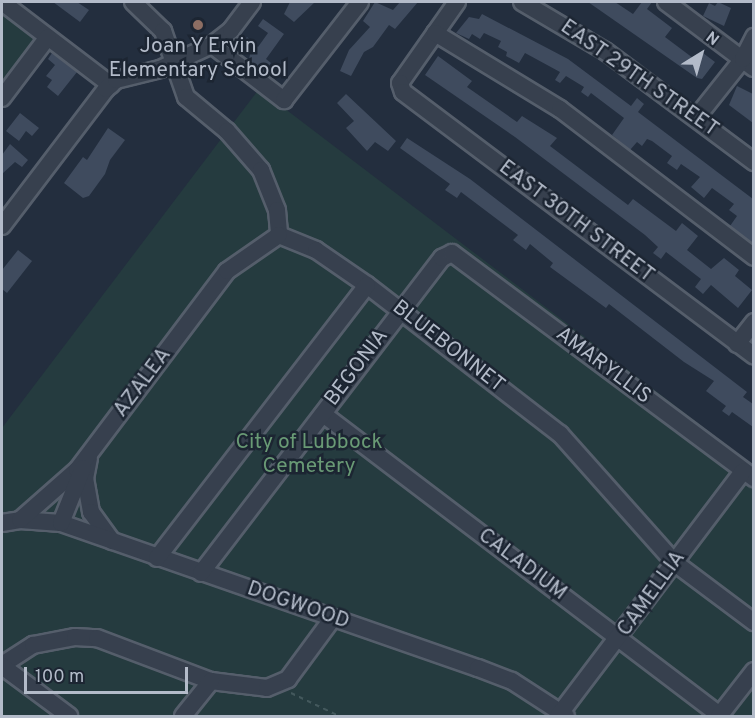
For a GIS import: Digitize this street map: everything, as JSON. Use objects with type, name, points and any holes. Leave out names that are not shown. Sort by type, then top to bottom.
[{"type":"street","points":[[2,2],[111,85]]},
{"type":"street","points":[[133,2],[163,31],[186,97],[227,131],[261,170],[277,210],[279,235]]},
{"type":"street","points":[[2,226],[111,85],[132,74],[174,63],[212,45],[231,30],[252,2]]},
{"type":"street","points":[[212,45],[284,100],[360,2]]},
{"type":"street","points":[[457,2],[435,33],[560,110],[753,257]]},
{"type":"street","name":"EAST 29TH STREET","points":[[522,2],[605,51],[753,162]]},
{"type":"street","points":[[676,4],[748,63]]},
{"type":"street","name":"EAST 30TH STREET","points":[[435,33],[400,83],[410,101],[570,215],[753,356]]},
{"type":"street","points":[[2,98],[48,37]]},
{"type":"street","points":[[696,118],[748,63],[753,37]]},
{"type":"street","name":"BLUEBONNET","points":[[279,235],[316,250],[367,285],[560,434],[675,563],[753,622]]},
{"type":"street","name":"AZALEA","points":[[20,520],[90,454],[227,271],[279,235]]},
{"type":"street","name":"BEGONIA","points":[[201,573],[441,258],[452,253]]},
{"type":"street","name":"AMARYLLIS","points":[[452,253],[748,474]]},
{"type":"street","points":[[157,558],[367,285]]},
{"type":"street","points":[[737,344],[753,322]]},
{"type":"street","name":"CALADIUM","points":[[322,414],[720,716]]},
{"type":"street","points":[[61,523],[90,454]]},
{"type":"street","points":[[90,454],[85,478],[91,512],[112,542]]},
{"type":"street","name":"CAMELLIA","points":[[562,715],[675,563],[748,474]]},
{"type":"street","points":[[2,523],[20,520]]},
{"type":"street","name":"DOGWOOD","points":[[20,520],[61,523],[512,681],[562,715]]},
{"type":"street","points":[[69,717],[2,665],[33,645],[75,637],[97,638],[212,681],[274,686],[288,679],[333,618]]},
{"type":"street","points":[[720,716],[753,670]]},
{"type":"street","points":[[183,717],[212,681]]},
{"type":"path","points":[[274,686],[319,704],[339,717]]},
{"type":"green space","points":[[2,5],[36,36],[34,46],[2,92]]},
{"type":"green space","name":"City of Lubbock Cemetery","points":[[259,89],[753,465],[753,716],[2,716],[2,428]]},
{"type":"building","points":[[53,2],[77,2],[89,10],[80,22]]},
{"type":"building","points":[[290,2],[315,2],[294,22],[284,14]]},
{"type":"building","points":[[375,2],[393,10],[400,2],[418,2],[395,29],[389,25],[373,47],[364,52],[351,76],[340,71],[349,50],[370,27],[363,21]]},
{"type":"building","points":[[588,2],[615,2],[633,14],[642,2],[652,2],[647,9],[672,28],[665,37],[697,61],[703,53],[715,62],[702,79],[697,78]]},
{"type":"building","points":[[718,2],[731,8],[724,26],[703,16],[709,3],[715,6]]},
{"type":"building","points":[[482,14],[568,59],[631,106],[637,98],[644,104],[638,112],[753,199],[753,243],[730,226],[737,216],[729,210],[734,204],[712,188],[704,198],[691,187],[700,177],[681,164],[677,170],[667,163],[672,156],[652,141],[647,139],[642,146],[637,142],[630,150],[612,135],[624,118],[591,93],[588,97],[581,92],[584,87],[566,76],[560,83],[555,80],[560,72],[525,53],[519,63],[506,56],[507,52],[498,47],[501,41],[484,33],[480,39],[472,34],[469,39],[456,33],[469,17],[479,19]]},
{"type":"building","points":[[263,19],[284,34],[266,59],[271,63],[265,72],[249,60],[250,54],[240,46],[247,37],[258,47],[268,33],[258,26]]},
{"type":"building","points":[[52,53],[77,72],[58,96],[47,87],[52,80],[46,76],[55,65],[48,59]]},
{"type":"building","points":[[438,56],[472,81],[467,87],[517,122],[522,116],[557,138],[550,146],[628,205],[633,199],[676,231],[682,223],[698,236],[687,250],[711,269],[724,258],[739,270],[735,276],[752,290],[738,308],[711,285],[703,294],[695,287],[701,279],[666,252],[661,259],[653,253],[658,247],[645,235],[515,137],[425,75]]},
{"type":"building","points":[[737,86],[753,94],[753,123],[729,105]]},
{"type":"building","points":[[346,94],[396,141],[388,151],[375,142],[367,151],[346,128],[354,121],[337,103]]},
{"type":"building","points":[[20,113],[39,128],[32,136],[26,131],[19,141],[6,131]]},
{"type":"building","points":[[108,128],[125,140],[110,160],[105,174],[89,196],[83,198],[64,183],[83,157],[87,160]]},
{"type":"building","points":[[407,138],[470,179],[747,392],[743,397],[753,404],[753,427],[732,412],[729,416],[722,411],[726,406],[706,391],[714,381],[684,362],[609,304],[606,308],[550,267],[553,263],[530,244],[526,250],[513,240],[518,235],[461,192],[457,198],[445,190],[450,184],[400,148]]},
{"type":"building","points":[[10,144],[28,160],[22,167],[15,162],[2,174],[2,155]]},
{"type":"building","points":[[18,250],[32,261],[7,293],[2,289],[2,270]]},
{"type":"place","name":"Joan Y Ervin Elementary School","points":[[198,25]]}]
